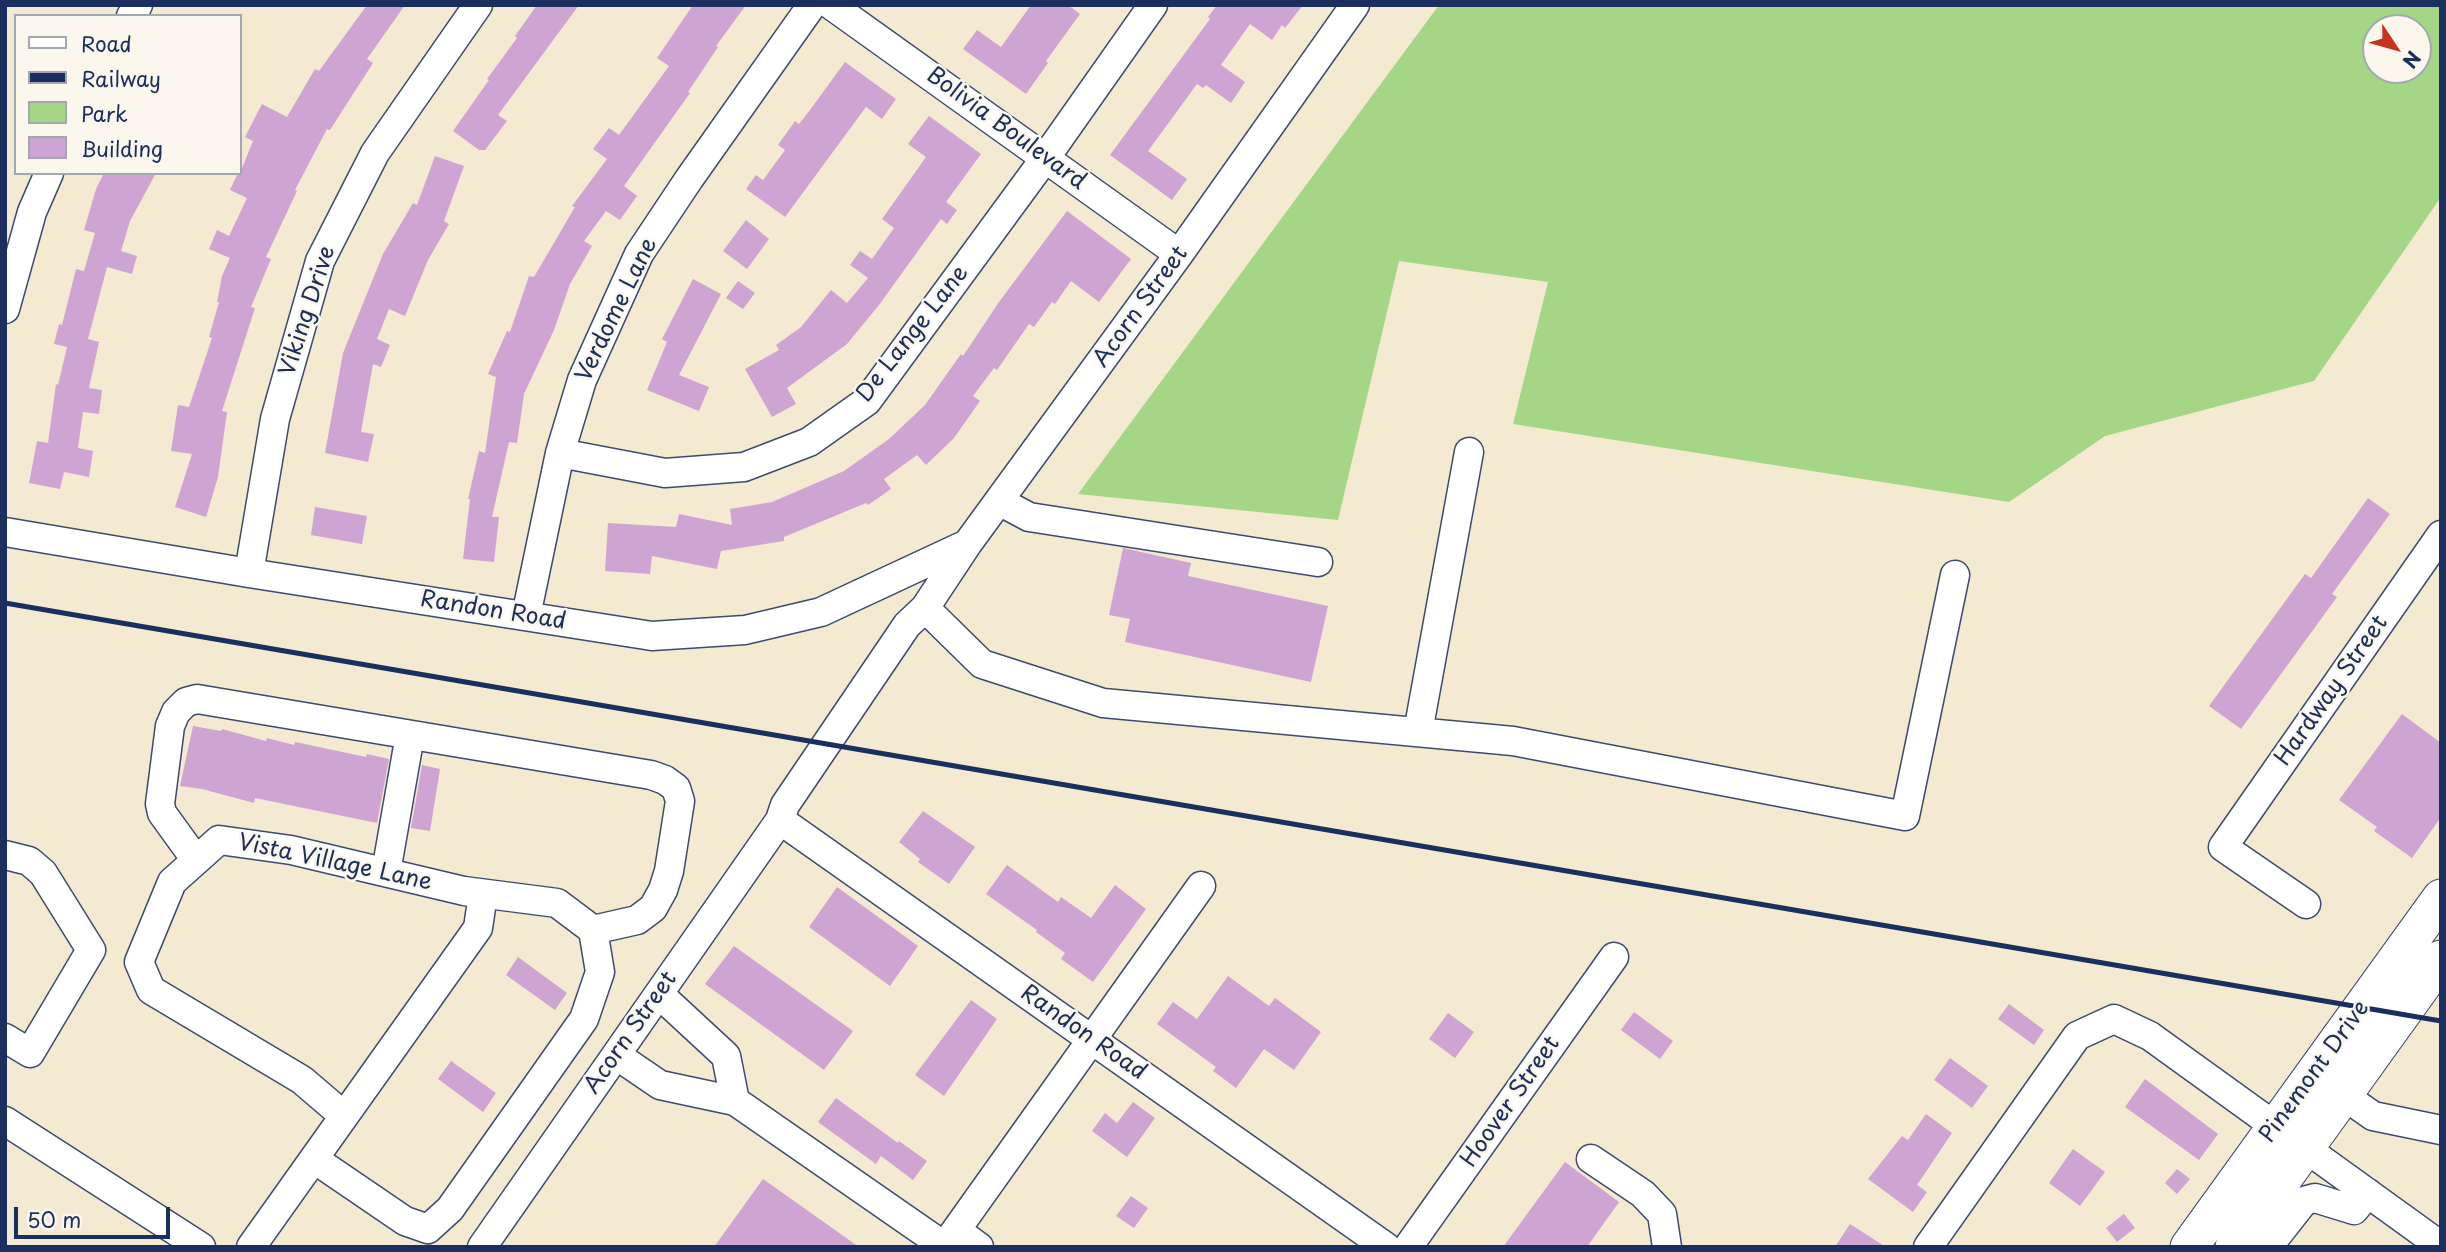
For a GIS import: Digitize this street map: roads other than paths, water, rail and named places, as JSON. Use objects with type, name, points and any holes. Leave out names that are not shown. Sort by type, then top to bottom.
[{"type":"main road","name":"Pinemont Drive","points":[[2189,1247],[2441,898]]},
{"type":"main road","name":"Pinemont Drive","points":[[2239,1240],[2287,1198],[2305,1148],[2441,959]]},
{"type":"street","name":"Viking Drive","points":[[249,573],[275,419],[320,261],[375,153],[478,5]]},
{"type":"street","name":"Verdome Lane","points":[[526,616],[560,453],[582,380],[639,254],[812,5]]},
{"type":"street","name":"Bolivia Boulevard","points":[[831,5],[1180,254]]},
{"type":"street","name":"De Lange Lane","points":[[560,453],[665,472],[744,467],[808,442],[867,401],[1046,157],[1153,5]]},
{"type":"street","name":"Acorn Street","points":[[482,1247],[780,820],[785,805],[907,625],[925,608],[968,543],[1180,254],[1355,5]]},
{"type":"street","points":[[5,309],[32,212],[48,175]]},
{"type":"street","points":[[1418,732],[1469,452]]},
{"type":"street","points":[[999,501],[1029,517],[1318,562]]},
{"type":"street","name":"Randon Road","points":[[5,532],[652,636],[745,630],[821,612],[968,543]]},
{"type":"street","name":"Hardway Street","points":[[2306,904],[2223,847],[2441,535]]},
{"type":"street","points":[[925,608],[982,664],[1103,703],[1513,741],[1905,816],[1955,575]]},
{"type":"street","points":[[196,860],[162,813],[160,804],[170,726],[176,712],[186,702],[197,699],[651,775],[676,788],[680,801],[669,871],[653,908],[637,920],[593,930],[600,972],[584,1019],[450,1209],[428,1229],[405,1221],[314,1159]]},
{"type":"street","points":[[386,872],[410,735]]},
{"type":"street","name":"Randon Road","points":[[780,820],[1386,1247]]},
{"type":"street","name":"Vista Village Lane","points":[[344,1116],[302,1080],[151,990],[139,962],[172,882],[219,840],[291,850],[464,891],[557,903],[593,930]]},
{"type":"street","points":[[5,855],[29,861],[43,873],[91,950],[30,1054],[5,1038]]},
{"type":"street","points":[[948,1241],[1201,886]]},
{"type":"street","points":[[251,1247],[478,928],[483,894]]},
{"type":"street","name":"Hoover Street","points":[[1408,1247],[1614,957]]},
{"type":"street","points":[[659,994],[726,1056],[735,1101]]},
{"type":"street","points":[[1928,1247],[2077,1036],[2114,1019],[2150,1036],[2441,1246]]},
{"type":"street","points":[[616,1055],[660,1085],[735,1101],[948,1241],[979,1247]]},
{"type":"street","points":[[2343,1095],[2373,1116],[2441,1130]]},
{"type":"street","points":[[5,1121],[201,1247]]},
{"type":"street","points":[[1591,1158],[1643,1194],[1662,1214],[1667,1247]]},
{"type":"street","points":[[2287,1198],[2304,1201],[2315,1198],[2354,1210],[2368,1194]]},
{"type":"railway","points":[[5,603],[2441,1021]]}]
